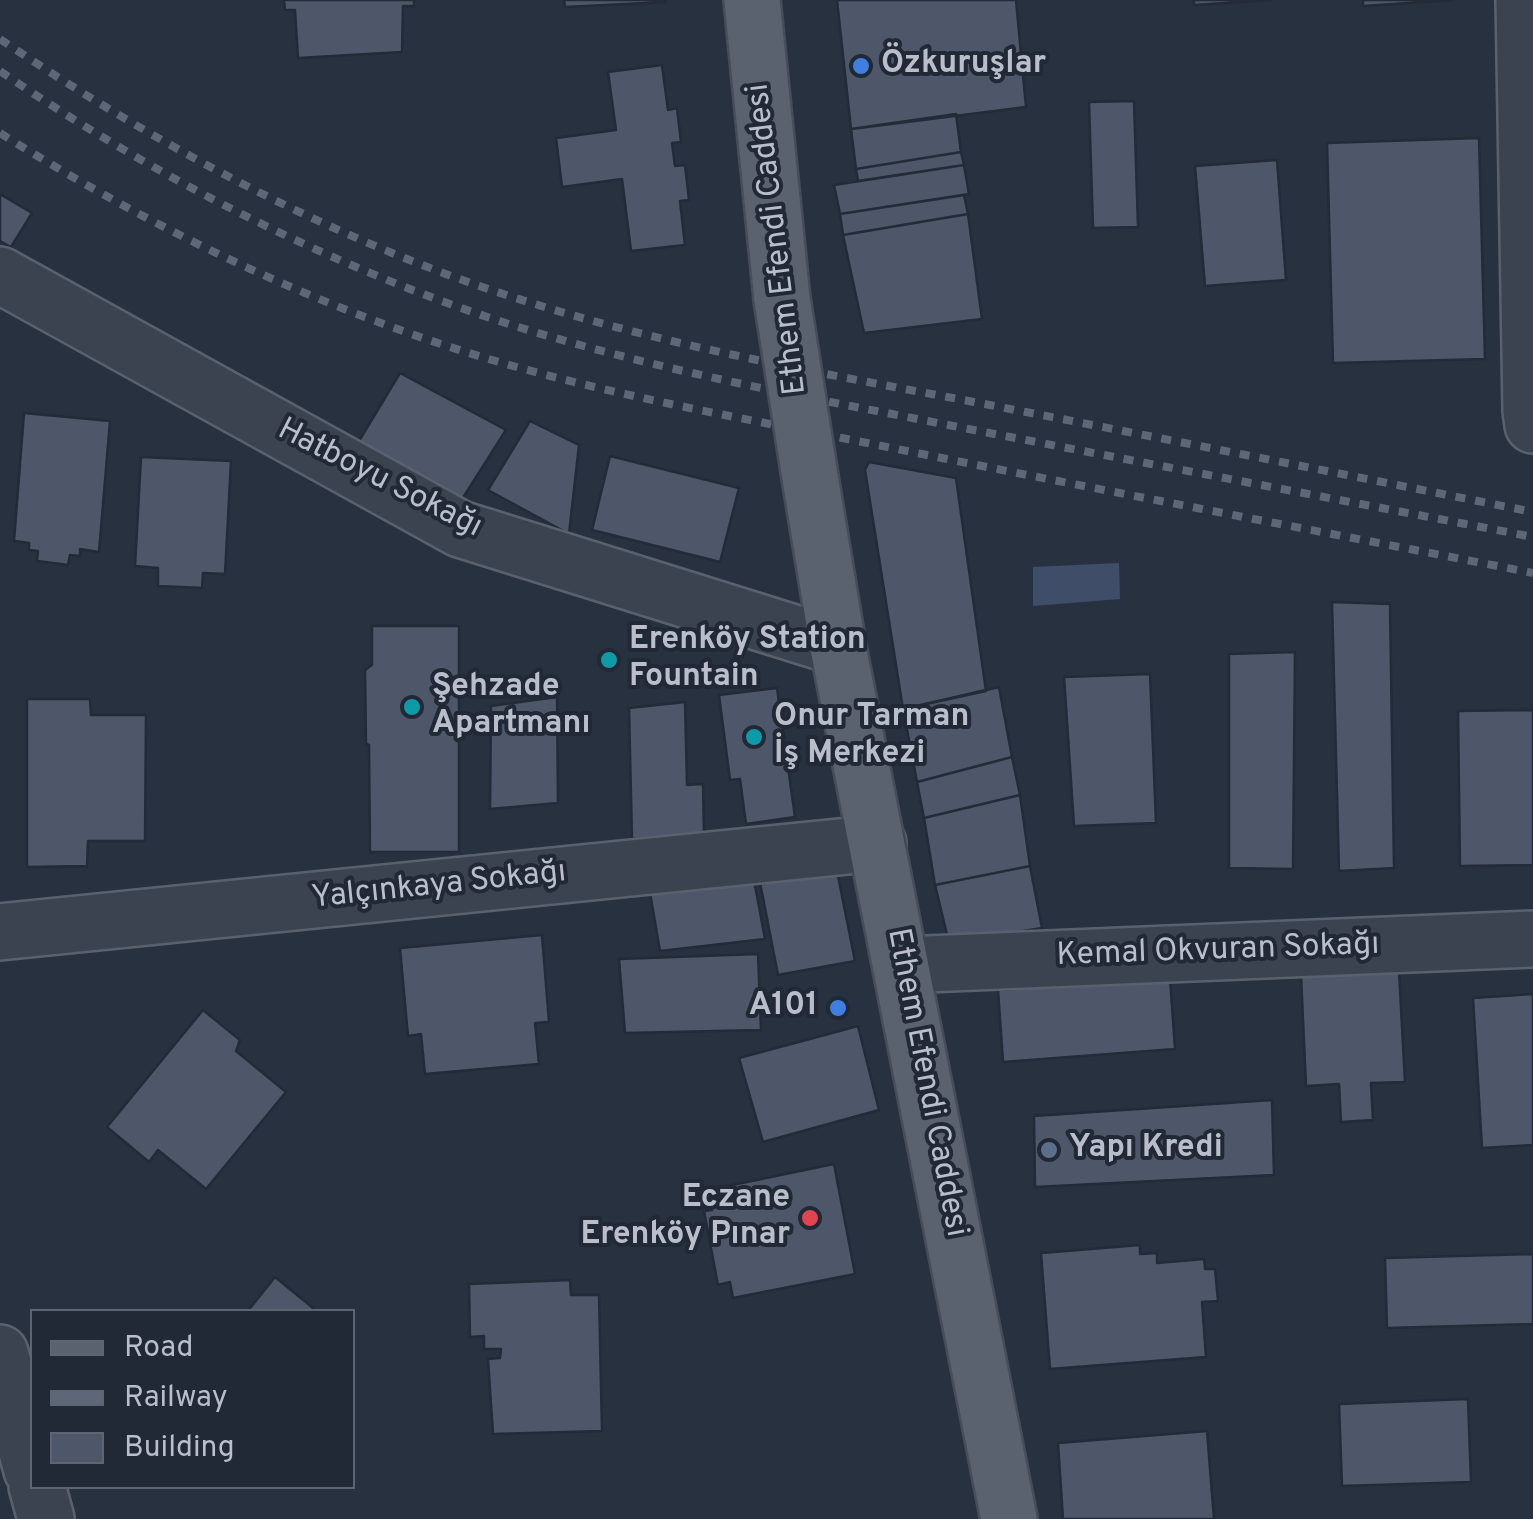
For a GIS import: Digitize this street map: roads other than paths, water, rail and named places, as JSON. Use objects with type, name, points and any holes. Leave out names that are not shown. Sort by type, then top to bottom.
[{"type":"main road","name":"Ethem Efendi Caddesi","points":[[752,0],[782,299],[838,647],[1009,1519]]},
{"type":"street","points":[[1524,0],[1533,425]]},
{"type":"street","name":"Hatboyu Sokağı","points":[[0,276],[460,529],[838,647]]},
{"type":"street","name":"Yalçınkaya Sokağı","points":[[0,932],[878,842]]},
{"type":"street","name":"Kemal Okvuran Sokağı","points":[[902,965],[1533,939]]},
{"type":"street","points":[[0,1353],[30,1463]]},
{"type":"street","points":[[38,1489],[46,1519]]},
{"type":"water","points":[[1119,563],[1120,599],[1033,606],[1033,567]]},
{"type":"railway","points":[[0,39],[111,110],[226,176],[406,259],[530,302],[655,337],[782,365],[1533,512]]},
{"type":"railway","points":[[0,71],[166,174],[281,233],[461,308],[579,345],[760,388],[1533,537]]},
{"type":"railway","points":[[0,133],[122,204],[248,268],[378,322],[513,366],[709,412],[1533,573]]},
{"type":"place","name":"Özkuruşlar","points":[[861,66]]},
{"type":"place","name":"Erenköy Station Fountain","points":[[609,660]]},
{"type":"place","name":"Şehzade Apartmanı","points":[[412,707]]},
{"type":"place","name":"Onur Tarman İş Merkezi","points":[[754,737]]},
{"type":"place","name":"A101","points":[[838,1008]]},
{"type":"place","name":"Yapı Kredi","points":[[1049,1150]]},
{"type":"place","name":"Eczane Erenköy Pınar","points":[[810,1218]]}]
